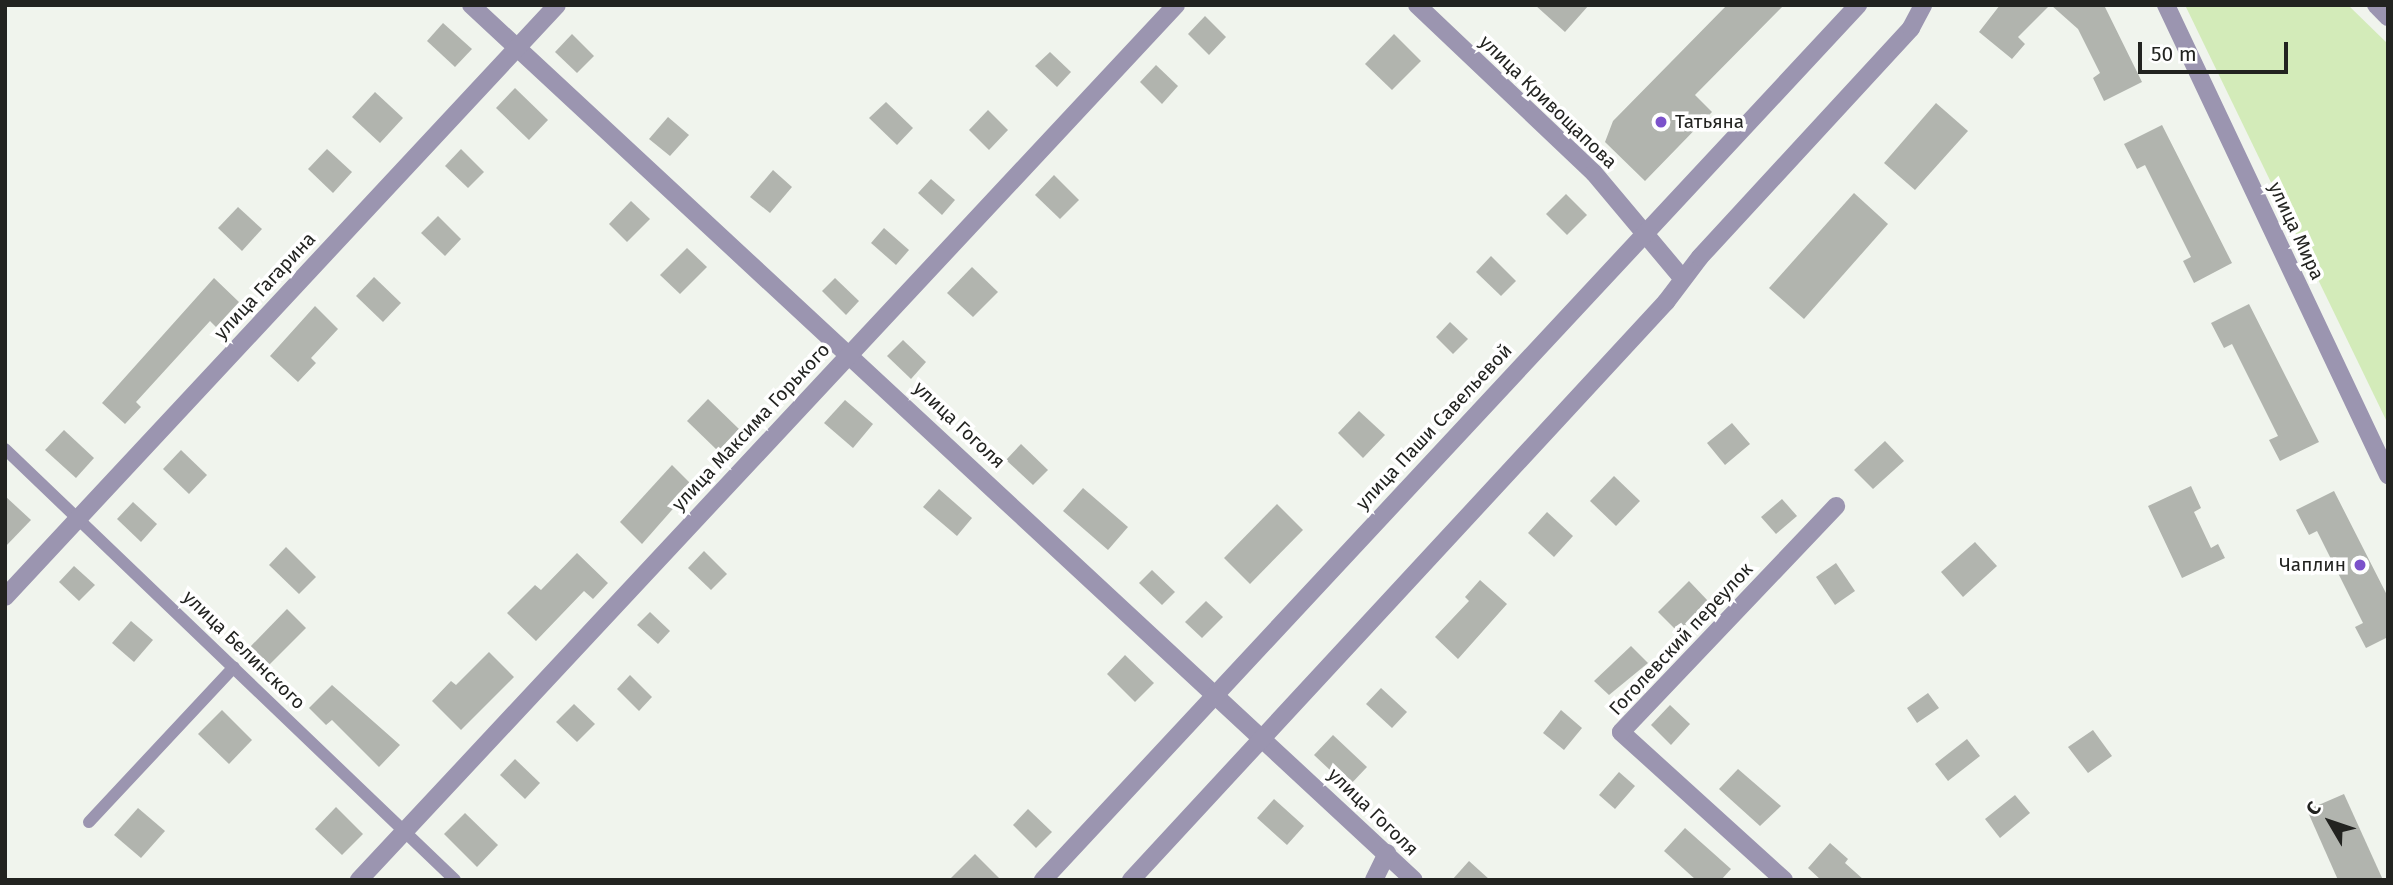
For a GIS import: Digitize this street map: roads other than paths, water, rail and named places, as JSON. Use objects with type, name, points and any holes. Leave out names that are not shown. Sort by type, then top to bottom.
[{"type":"street","name":"улица Гоголя","points":[[471,5],[1265,737],[1414,880]]},
{"type":"street","name":"улица Гагарина","points":[[5,597],[557,5]]},
{"type":"street","name":"улица Максима Горького","points":[[359,880],[1176,5]]},
{"type":"street","name":"улица Кривощапова","points":[[1418,5],[1594,173],[1642,234],[1683,279]]},
{"type":"street","name":"улица Паши Савельевой","points":[[1044,880],[1642,234],[1858,5]]},
{"type":"street","points":[[1131,880],[1265,737],[1911,28],[1923,5]]},
{"type":"street","name":"улица Мира","points":[[2166,5],[2388,475]]},
{"type":"street","points":[[2376,5],[2388,17]]},
{"type":"street","name":"Гоголевский переулок","points":[[1784,880],[1621,732],[1836,506]]},
{"type":"street","points":[[1374,880],[1387,853]]},
{"type":"lane","name":"улица Белинского","points":[[5,449],[455,880]]},
{"type":"lane","points":[[89,822],[234,667]]},
{"type":"place","name":"Татьяна","points":[[1661,122]]},
{"type":"place","name":"Чаплин","points":[[2360,565]]}]
